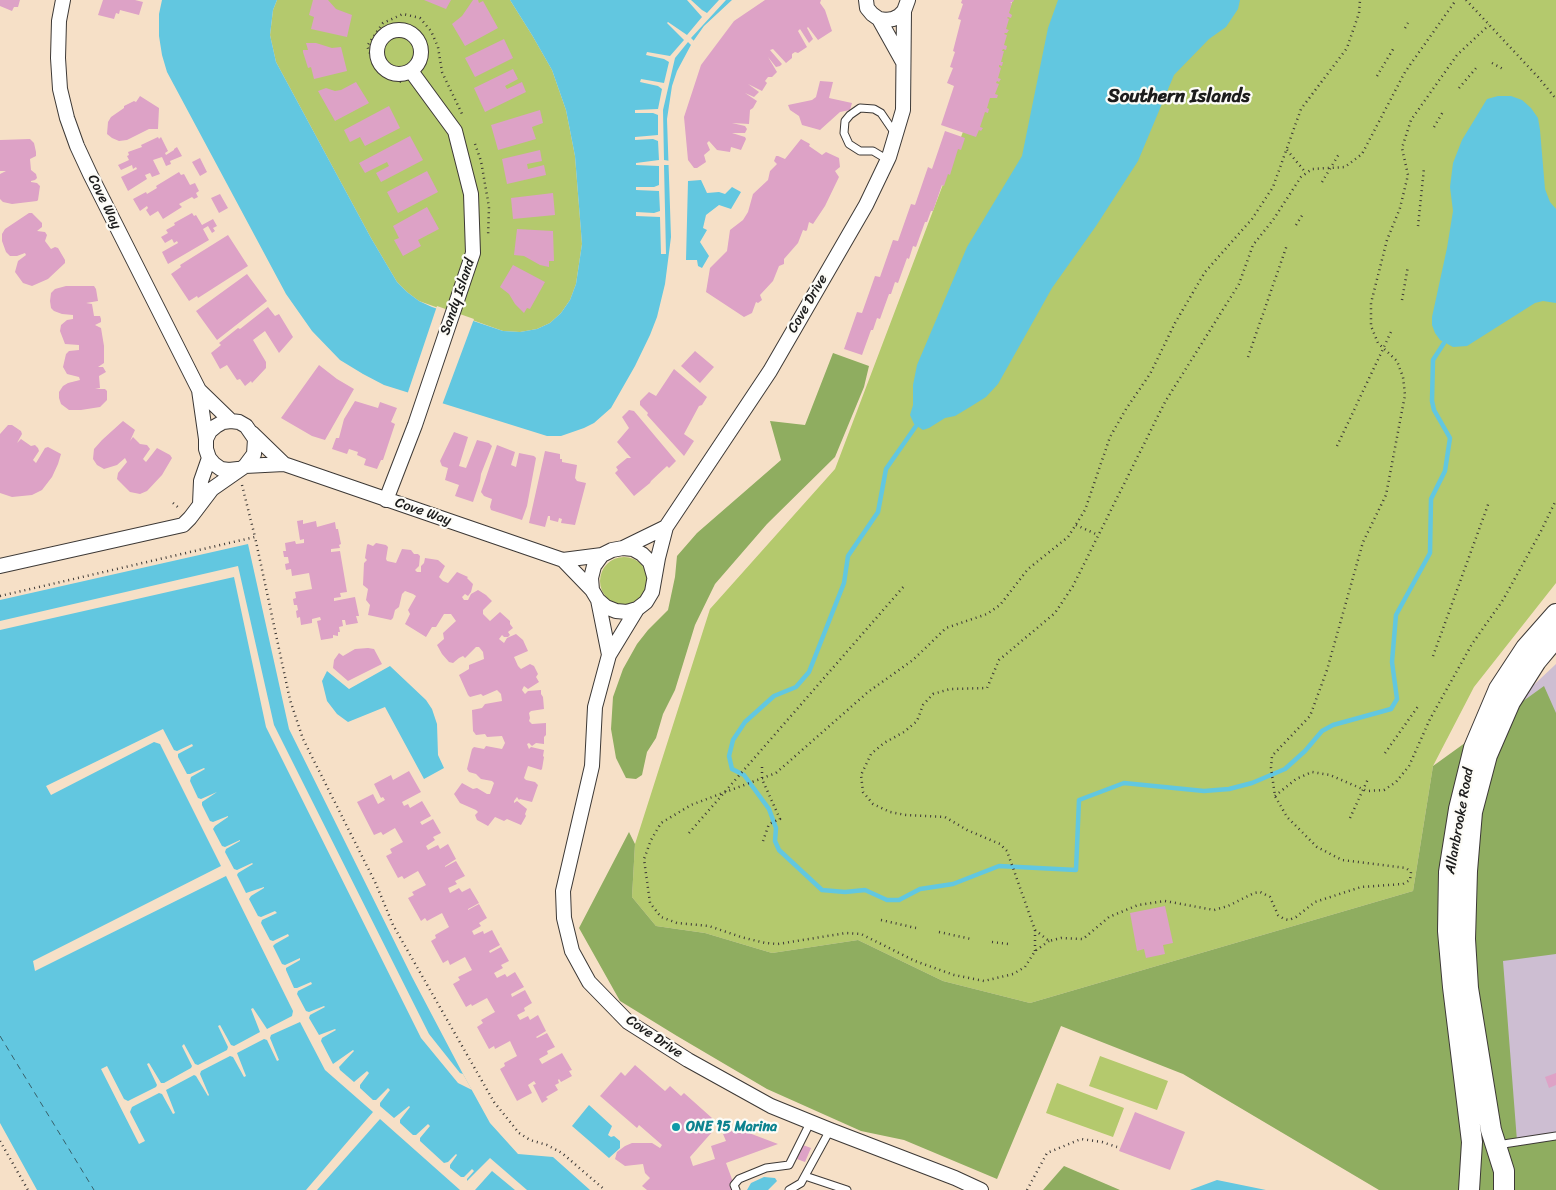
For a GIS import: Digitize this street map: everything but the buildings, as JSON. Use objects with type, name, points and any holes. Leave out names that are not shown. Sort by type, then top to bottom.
[{"type":"street","name":"Cove Way","points":[[63,0],[59,21],[58,58],[60,89],[67,118],[90,174],[198,390],[208,458],[202,481],[200,504]]},
{"type":"street","name":"Cove Drive","points":[[866,0],[867,8],[879,19],[903,63]]},
{"type":"street","name":"Cove Drive","points":[[906,5],[903,110],[888,160],[866,205],[770,371],[666,527],[652,592],[637,609],[609,655],[595,707],[592,766],[563,891],[564,918],[572,951],[588,982],[628,1022],[688,1060],[771,1106],[981,1190]]},
{"type":"street","points":[[879,19],[893,19],[906,5]]},
{"type":"street","name":"Sandy Island","points":[[386,500],[415,425],[473,253],[471,194],[455,131],[411,71]]},
{"type":"street","name":"Cove Way","points":[[198,390],[231,421],[239,422],[246,426],[284,464],[562,560],[602,555]]},
{"type":"street","points":[[206,439],[210,431],[216,426],[223,422],[231,421]]},
{"type":"street","points":[[1,565],[183,525],[212,489],[250,461],[255,447],[252,433]]},
{"type":"street","name":"Cove Way","points":[[208,458],[221,469],[229,470],[284,464]]},
{"type":"street","points":[[602,555],[612,550],[623,548],[666,527]]},
{"type":"street","points":[[623,548],[633,549],[650,562],[654,571],[655,582]]},
{"type":"street","name":"Cove Drive","points":[[602,555],[594,566],[591,578],[609,655]]},
{"type":"street","name":"Cove Way","points":[[562,560],[595,595]]},
{"type":"street","points":[[595,595],[606,607],[616,611],[627,612],[637,609]]},
{"type":"street","name":"Allanbrooke Road","points":[[1469,1190],[1472,1142],[1448,931],[1449,872],[1459,809],[1477,739],[1499,689],[1526,648],[1556,614]]},
{"type":"street","name":"Allanbrooke Road","points":[[1504,1190],[1504,1171],[1491,1130],[1468,988],[1466,880],[1472,812],[1487,755],[1510,702],[1536,660],[1556,638]]},
{"type":"lane","points":[[888,160],[872,151],[860,151],[849,144],[844,132],[845,121],[854,111],[860,108],[871,108],[881,113],[896,135]]},
{"type":"lane","points":[[736,1190],[734,1185],[739,1179],[766,1168],[788,1166],[810,1122]]},
{"type":"lane","points":[[790,1190],[801,1183],[830,1130]]},
{"type":"lane","points":[[1496,1145],[1556,1136]]},
{"type":"lane","points":[[805,1176],[847,1190]]},
{"type":"path","points":[[1360,0],[1359,13],[1346,48],[1301,109],[1273,187],[1252,219],[1205,272],[1175,322],[1150,374],[1126,408],[1110,437],[1085,510],[1068,537],[1028,570],[1000,605],[987,614],[946,628],[912,660],[868,692],[776,773],[691,804],[661,823],[651,840],[644,859],[650,903],[661,917],[677,923],[709,926],[765,943],[778,944],[846,933],[861,934],[915,961],[954,975],[984,980],[1013,974],[1025,967],[1035,951],[1049,941],[1062,938],[1084,939],[1109,917],[1138,905],[1165,901],[1214,910],[1260,892],[1270,897],[1278,914],[1284,919],[1289,920],[1296,917],[1315,902],[1361,887],[1403,884],[1410,880],[1411,872],[1406,868],[1342,860],[1317,847],[1287,817],[1275,796],[1271,768],[1272,756],[1310,716],[1327,670],[1363,542],[1386,495],[1405,395],[1403,377],[1396,361],[1378,343],[1371,326],[1371,303],[1387,240],[1400,208],[1408,175],[1402,148],[1411,120],[1457,55],[1489,25]]},
{"type":"path","points":[[1035,951],[1035,930],[1007,851],[1000,844],[967,830],[945,817],[906,816],[890,812],[873,804],[863,792],[861,775],[871,754],[917,721],[923,705],[933,694],[950,689],[988,688],[999,660],[1055,613],[1072,586],[1165,402],[1239,284],[1253,245],[1273,220],[1301,177],[1312,169],[1345,168],[1362,154],[1405,72],[1456,0]]},
{"type":"path","points":[[1466,0],[1556,99]]},
{"type":"path","points":[[1405,28],[1408,23]]},
{"type":"path","points":[[1377,76],[1395,46]]},
{"type":"path","points":[[1492,63],[1503,69]]},
{"type":"path","points":[[1459,88],[1477,67]]},
{"type":"path","points":[[1434,127],[1444,110]]},
{"type":"path","points":[[1287,150],[1306,173]]},
{"type":"path","points":[[1322,182],[1339,154]]},
{"type":"path","points":[[1418,226],[1424,168]]},
{"type":"path","points":[[1296,225],[1303,214]]},
{"type":"path","points":[[1248,357],[1287,245]]},
{"type":"path","points":[[1402,300],[1408,266]]},
{"type":"path","points":[[1337,446],[1391,332]]},
{"type":"path","points":[[241,468],[290,700],[303,739],[376,884],[394,925],[494,1102],[519,1133],[530,1140],[547,1145],[562,1153],[605,1190]]},
{"type":"path","points":[[1275,796],[1296,779],[1312,772],[1330,775],[1367,791],[1384,790],[1396,782],[1409,766],[1435,711],[1472,644],[1503,600],[1556,500]]},
{"type":"path","points":[[1433,656],[1489,502]]},
{"type":"path","points":[[1076,524],[1098,535]]},
{"type":"path","points":[[0,596],[255,537]]},
{"type":"path","points":[[689,833],[905,585]]},
{"type":"path","points":[[1385,753],[1419,705]]},
{"type":"path","points":[[762,767],[760,779],[780,819],[769,824],[763,841]]},
{"type":"path","points":[[1350,818],[1368,779]]},
{"type":"path","points":[[880,920],[916,928]]},
{"type":"path","points":[[1035,930],[1049,941]]},
{"type":"path","points":[[938,932],[971,939]]},
{"type":"path","points":[[992,942],[1008,944]]},
{"type":"path","points":[[1028,1190],[1048,1153],[1081,1139],[1102,1142],[1117,1147]]},
{"type":"path","points":[[0,1141],[28,1190]]},
{"type":"shaded area","points":[[1556,664],[1556,1147],[1517,1151],[1482,828],[1522,696]]},
{"type":"green space","points":[[277,0],[510,0],[552,70],[566,110],[575,156],[582,244],[576,284],[570,300],[561,313],[550,323],[537,329],[520,332],[503,331],[419,301],[397,282],[371,238],[276,62],[270,35],[273,10]]},
{"type":"green space","points":[[1013,0],[1556,0],[1556,583],[1474,687],[1433,766],[1413,891],[1030,1003],[943,981],[858,940],[772,953],[705,933],[656,926],[632,897],[635,844],[710,609],[835,469]]},
{"type":"green space","points":[[833,353],[869,366],[864,387],[835,457],[767,524],[715,584],[695,625],[675,690],[663,714],[656,738],[647,752],[642,775],[636,779],[626,778],[616,758],[611,729],[613,697],[623,669],[637,644],[668,610],[677,556],[697,533],[781,460],[770,421],[805,425]]},
{"type":"green space","points":[[619,557],[629,557],[641,564],[648,576],[648,586],[641,598],[629,605],[619,605],[611,601],[604,594],[600,586],[600,576],[604,568],[611,561]]},
{"type":"green space","points":[[1544,686],[1556,713],[1556,954],[1503,961],[1517,1141],[1556,1137],[1556,1190],[1379,1190],[1183,1074],[1061,1026],[997,1179],[904,1140],[861,1131],[767,1089],[677,1036],[620,1001],[579,928],[629,832],[635,844],[632,897],[656,926],[705,933],[772,953],[858,940],[943,981],[1030,1003],[1413,891],[1433,766]]},
{"type":"green space","points":[[1100,1056],[1168,1081],[1157,1110],[1089,1086]]},
{"type":"green space","points":[[1057,1083],[1124,1108],[1113,1137],[1046,1113]]},
{"type":"green space","points":[[1064,1166],[1120,1190],[1043,1190]]},
{"type":"water","points":[[162,0],[277,0],[273,10],[270,35],[276,62],[371,238],[397,282],[419,301],[432,307],[503,331],[520,332],[537,329],[550,323],[561,313],[570,300],[576,284],[582,244],[575,156],[566,110],[552,70],[510,0],[732,0],[704,26],[692,43],[677,71],[672,86],[667,119],[671,237],[665,284],[657,317],[650,335],[611,408],[594,423],[584,428],[561,436],[547,436],[384,385],[340,360],[312,331],[286,294],[167,72],[159,36],[159,14]]},
{"type":"water","points":[[1058,0],[1240,0],[1238,9],[1226,27],[1209,39],[1174,75],[1138,161],[1096,226],[1052,288],[998,384],[986,397],[970,407],[923,430],[914,424],[910,415],[913,405],[913,385],[917,365],[967,247],[1022,156],[1048,28]]},
{"type":"water","points":[[1498,96],[1511,96],[1522,100],[1538,118],[1545,189],[1550,202],[1556,209],[1556,303],[1543,301],[1535,303],[1467,346],[1453,347],[1440,340],[1435,333],[1432,317],[1453,211],[1450,187],[1453,163],[1462,140],[1487,99]]},
{"type":"water","points":[[701,180],[707,193],[719,192],[725,194],[732,187],[741,192],[731,209],[719,205],[706,215],[703,228],[707,230],[700,242],[709,256],[702,268],[698,266],[697,260],[686,260],[688,181]]},
{"type":"water","points":[[248,544],[289,729],[412,977],[463,1074],[490,1123],[518,1154],[553,1157],[590,1190],[37,1190],[0,1123],[0,600]]},
{"type":"water","points":[[390,666],[426,700],[432,709],[437,724],[438,755],[444,768],[424,779],[385,707],[348,722],[337,714],[327,701],[322,681],[327,671],[349,689]]},
{"type":"water","points":[[589,1105],[612,1126],[608,1135],[614,1136],[620,1141],[620,1148],[609,1158],[572,1126]]},
{"type":"water","points":[[764,1177],[775,1178],[777,1181],[768,1190],[747,1190],[751,1183]]},
{"type":"water","points":[[1217,1180],[1266,1190],[1190,1190]]},
{"type":"pier","points":[[687,0],[691,0],[707,13],[719,0],[726,0],[691,38],[695,42],[692,46],[688,42],[675,58],[663,110],[664,160],[670,161],[671,165],[664,165],[666,254],[661,254],[660,217],[636,216],[636,212],[654,213],[660,211],[659,191],[636,190],[636,187],[654,187],[659,185],[659,166],[636,165],[636,163],[659,160],[658,141],[653,139],[635,140],[635,137],[658,135],[658,115],[653,113],[635,113],[635,110],[658,109],[662,89],[658,86],[640,82],[641,79],[664,83],[669,62],[646,55],[647,52],[670,56],[684,40],[667,23],[687,35],[702,17]]},
{"type":"pier","points":[[437,306],[474,319],[442,405],[407,395]]},
{"type":"pier","points":[[238,566],[274,725],[429,1034],[460,1073],[463,1074],[472,1090],[458,1083],[421,1038],[266,727],[234,577],[0,630],[0,621]]},
{"type":"pier","points":[[163,729],[174,750],[177,751],[192,744],[193,746],[178,754],[187,774],[205,769],[191,777],[190,781],[198,798],[201,799],[217,792],[202,802],[202,805],[210,821],[213,822],[228,816],[213,829],[222,846],[225,847],[240,840],[226,849],[225,852],[234,869],[237,870],[253,864],[237,875],[246,893],[264,887],[249,899],[258,916],[261,917],[275,911],[277,913],[262,920],[261,923],[270,940],[273,941],[288,934],[289,936],[273,946],[282,964],[285,965],[300,958],[300,960],[286,968],[286,970],[294,988],[311,982],[312,984],[298,991],[297,994],[306,1011],[309,1012],[325,1007],[310,1015],[309,1018],[319,1035],[336,1030],[322,1038],[321,1041],[333,1064],[353,1050],[339,1067],[340,1070],[354,1082],[367,1071],[369,1073],[360,1085],[360,1088],[373,1100],[376,1100],[388,1088],[390,1090],[380,1103],[380,1106],[394,1118],[409,1106],[400,1123],[413,1135],[416,1135],[428,1124],[430,1126],[420,1138],[420,1141],[444,1163],[448,1162],[456,1154],[450,1168],[461,1177],[464,1177],[472,1169],[474,1171],[467,1181],[490,1158],[527,1190],[515,1190],[492,1171],[475,1190],[460,1190],[380,1119],[317,1190],[306,1190],[373,1112],[325,1070],[300,1022],[271,1035],[270,1038],[279,1060],[277,1061],[267,1040],[264,1039],[237,1053],[246,1076],[244,1077],[233,1057],[230,1056],[201,1071],[200,1074],[208,1096],[194,1075],[166,1090],[175,1113],[173,1114],[162,1094],[159,1093],[132,1107],[130,1112],[145,1141],[139,1144],[101,1069],[107,1066],[124,1099],[128,1101],[156,1087],[157,1085],[147,1064],[149,1063],[161,1083],[164,1083],[191,1068],[192,1066],[182,1046],[184,1044],[195,1064],[198,1065],[227,1050],[228,1047],[218,1026],[220,1025],[231,1045],[234,1046],[260,1032],[251,1009],[253,1008],[267,1029],[292,1016],[293,1011],[226,876],[35,971],[33,961],[221,866],[160,744],[154,742],[51,795],[46,786]]},
{"type":"waterway","points":[[916,426],[886,469],[878,512],[848,556],[844,583],[809,672],[796,687],[774,696],[745,722],[733,740],[729,756],[732,769],[744,775],[769,809],[776,828],[775,841],[779,850],[822,890],[845,892],[865,890],[887,900],[899,900],[920,889],[953,884],[999,866],[1076,870],[1079,800],[1124,783],[1204,791],[1229,789],[1252,783],[1285,769],[1305,751],[1322,731],[1333,725],[1391,709],[1397,699],[1392,662],[1396,615],[1430,553],[1431,499],[1445,471],[1450,438],[1434,410],[1432,401],[1433,360],[1444,343]]},
{"type":"ferry route","points":[[0,1036],[94,1190]]},
{"type":"place","name":"ONE ̊15 Marina","points":[[676,1127]]},
{"type":"district","name":"Southern Islands","points":[[1179,97]]}]
